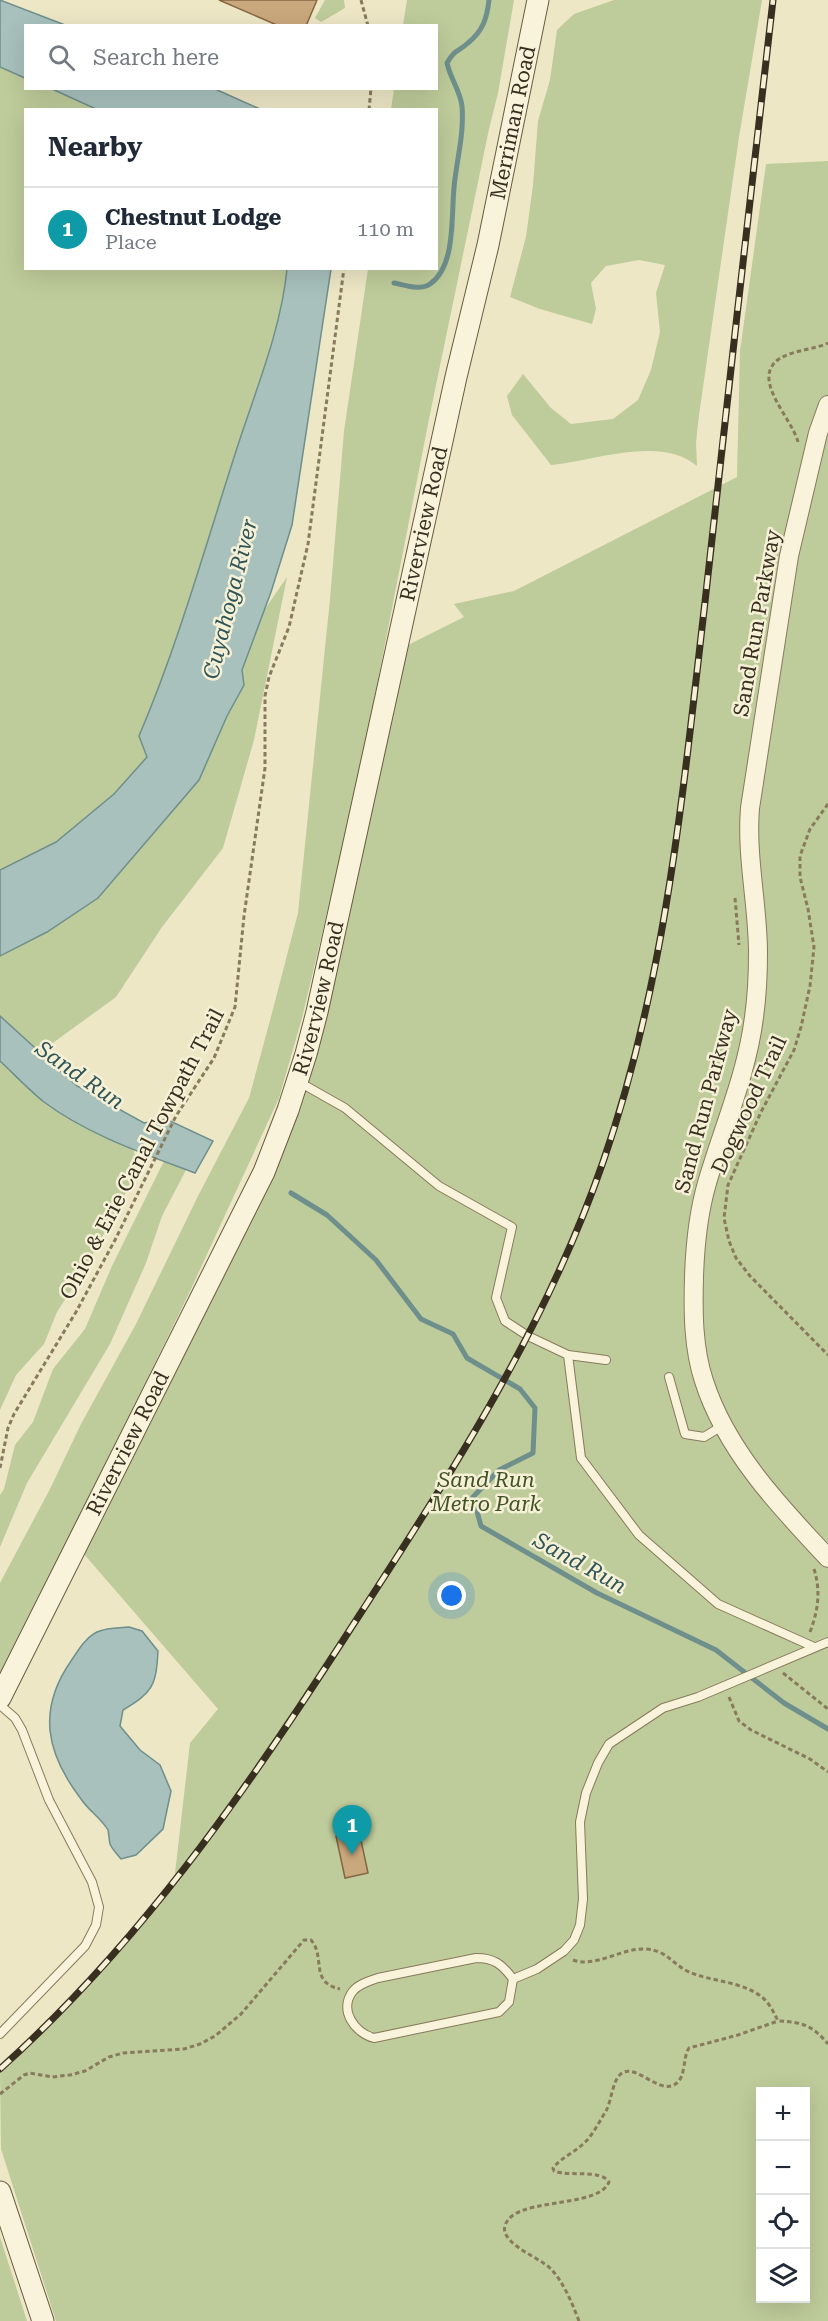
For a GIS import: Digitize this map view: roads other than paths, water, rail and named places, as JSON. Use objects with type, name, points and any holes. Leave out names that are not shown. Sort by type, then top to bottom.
[{"type":"main road","name":"Merriman Road","points":[[488,245],[538,0]]},
{"type":"main road","name":"Riverview Road","points":[[0,1698],[264,1172],[297,1081],[317,1012],[453,388],[488,245]]},
{"type":"main road","points":[[0,2192],[43,2321]]},
{"type":"street","name":"Sand Run Parkway","points":[[828,405],[818,433],[789,556],[750,808],[749,847],[758,952],[754,1017],[731,1109],[706,1184],[695,1242],[693,1300],[698,1355],[710,1397],[723,1425],[761,1482],[828,1558]]},
{"type":"lane","points":[[297,1081],[345,1108],[439,1186],[512,1227],[496,1298],[505,1321],[528,1336],[568,1355],[606,1360]]},
{"type":"lane","points":[[568,1355],[581,1458],[639,1535],[718,1604],[814,1647]]},
{"type":"lane","points":[[669,1377],[685,1434],[704,1437],[723,1425]]},
{"type":"lane","points":[[513,1979],[537,1969],[564,1952],[574,1940],[580,1925],[583,1899],[580,1822],[586,1793],[598,1763],[609,1744],[663,1708],[698,1697],[828,1641]]},
{"type":"lane","points":[[0,1705],[15,1718],[22,1730],[49,1800],[92,1882],[99,1907],[96,1925],[85,1946],[0,2034]]},
{"type":"lane","points":[[476,1958],[496,1961],[504,1966],[513,1979],[509,2002],[499,2012],[374,2038],[364,2035],[352,2023],[348,2011],[348,2001],[354,1990],[363,1983],[476,1958]]},
{"type":"water","points":[[0,0],[62,24],[24,24],[24,78],[0,67]]},
{"type":"water","points":[[54,90],[217,90],[258,108],[94,108]]},
{"type":"water","name":"Cuyahoga River","points":[[287,270],[331,270],[292,525],[271,592],[242,670],[244,685],[227,716],[199,780],[98,898],[47,932],[0,956],[0,870],[56,842],[114,794],[147,757],[139,736],[179,629],[274,337]]},
{"type":"water","points":[[0,1016],[77,1086],[144,1123],[166,1119],[213,1141],[195,1173],[98,1134],[44,1102],[0,1061]]},
{"type":"water","points":[[129,1627],[142,1631],[158,1651],[157,1663],[151,1687],[141,1698],[123,1710],[120,1726],[140,1750],[160,1765],[171,1791],[163,1829],[136,1855],[121,1859],[111,1846],[108,1830],[84,1803],[60,1765],[53,1748],[50,1714],[60,1679],[88,1638],[107,1629]]},
{"type":"waterway","points":[[394,283],[412,287],[426,286],[439,275],[445,264],[451,236],[462,116],[461,100],[447,63],[481,29],[489,0]]},
{"type":"waterway","name":"Sand Run","points":[[291,1193],[327,1215],[376,1260],[421,1319],[453,1334],[467,1358],[520,1389],[535,1408],[533,1453],[499,1470],[473,1497],[481,1526],[597,1593],[716,1650],[784,1703],[828,1729]]},
{"type":"railway","points":[[0,2069],[98,1972],[142,1920],[226,1813],[304,1700],[416,1527],[487,1410],[551,1289],[579,1226],[603,1162],[625,1094],[642,1025],[657,955],[680,815],[773,0]]},
{"type":"place","name":"Chestnut Lodge","points":[[352,1855]]},
{"type":"park label","name":"Sand Run Metro Park","points":[[486,1492]]}]
